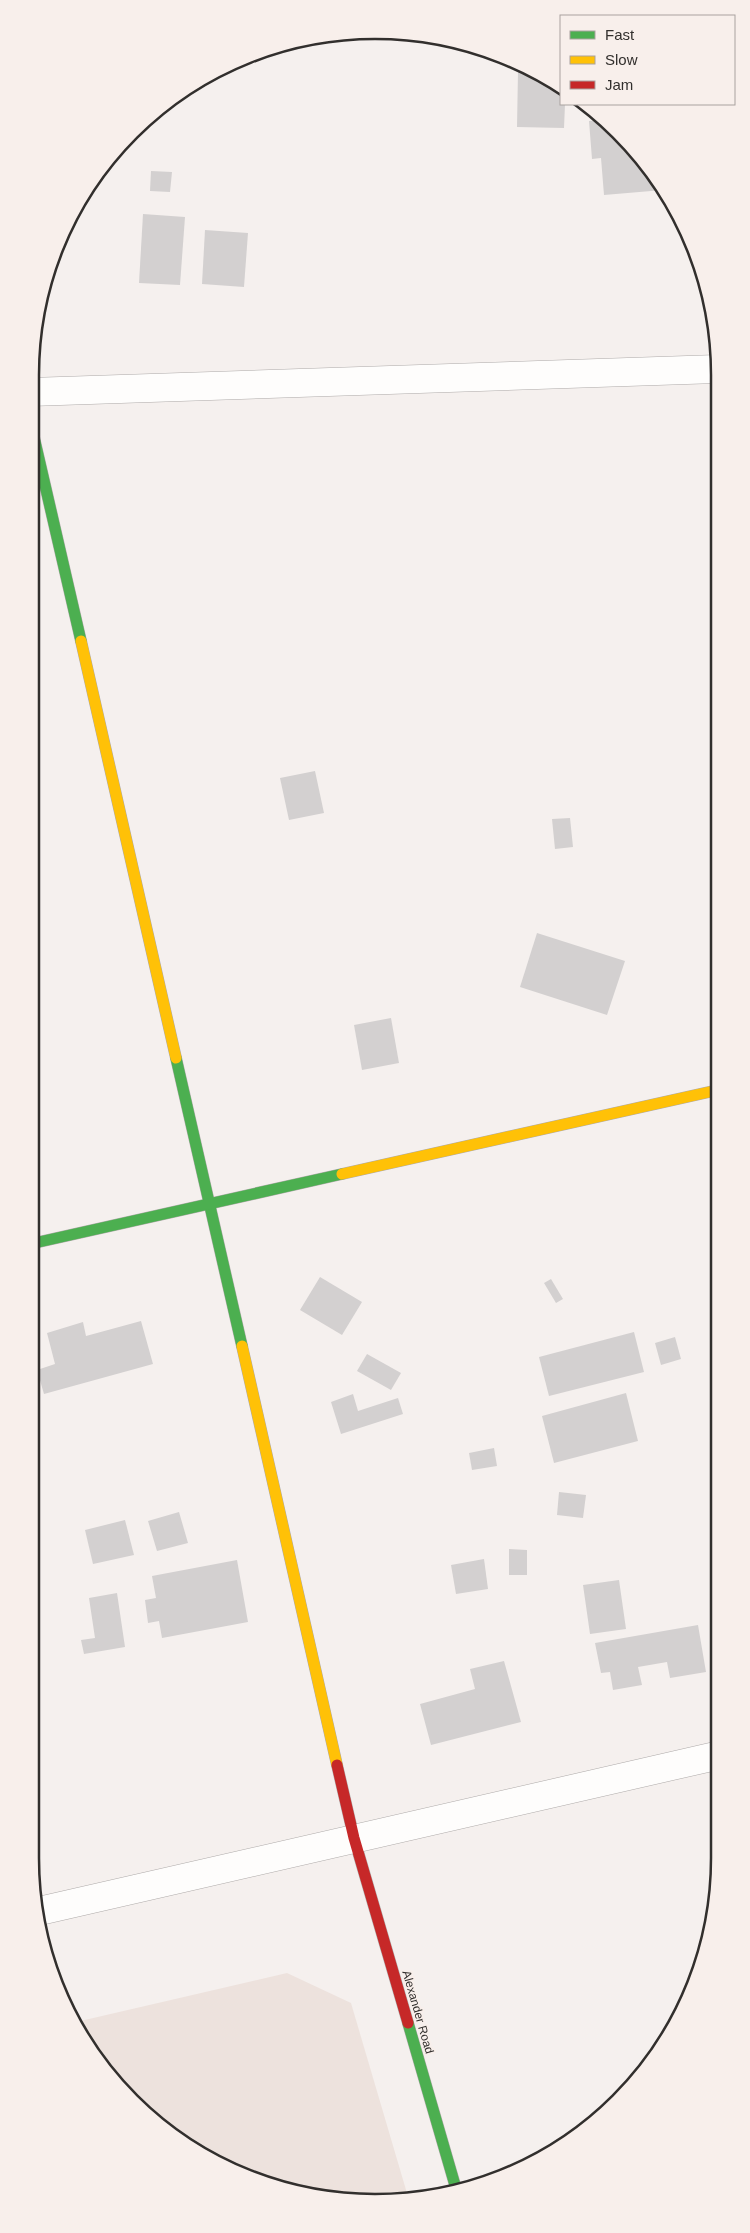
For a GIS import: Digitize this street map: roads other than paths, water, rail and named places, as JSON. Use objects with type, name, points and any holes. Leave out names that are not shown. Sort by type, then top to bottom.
[{"type":"street","points":[[39,392],[711,369]]},
{"type":"street","name":"Alexander Road","points":[[39,459],[354,1838],[455,2185]]},
{"type":"street","points":[[39,1242],[711,1092]]},
{"type":"street","points":[[43,1910],[711,1757]]}]
